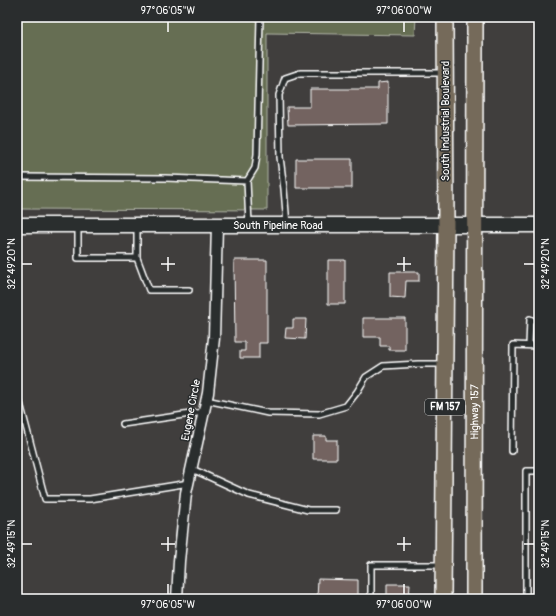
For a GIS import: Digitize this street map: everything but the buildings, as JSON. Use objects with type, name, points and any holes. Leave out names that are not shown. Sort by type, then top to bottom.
[{"type":"main road","name":"South Industrial Boulevard","points":[[445,17],[446,225]]},
{"type":"main road","name":"FM 157","points":[[474,225],[475,17]]},
{"type":"main road","name":"FM 157","points":[[443,599],[446,225]]},
{"type":"main road","name":"Highway 157","points":[[474,225],[474,599]]},
{"type":"street","name":"South Pipeline Road","points":[[17,225],[539,225]]},
{"type":"street","name":"Eugene Circle","points":[[177,599],[186,494],[204,412],[214,338],[217,225]]},
{"type":"lane","points":[[249,225],[247,181],[255,168],[257,154],[260,17]]},
{"type":"lane","points":[[287,225],[280,157],[279,95],[285,78],[300,73],[445,73]]},
{"type":"lane","points":[[17,177],[165,178],[247,181]]},
{"type":"lane","points":[[78,225],[78,258],[137,258]]},
{"type":"lane","points":[[137,225],[137,258],[149,290],[188,290]]},
{"type":"lane","points":[[529,345],[530,319],[539,324]]},
{"type":"lane","points":[[512,451],[513,345],[539,346]]},
{"type":"lane","points":[[206,400],[268,413],[319,414],[346,406],[366,377],[383,366],[445,364]]},
{"type":"lane","points":[[20,403],[45,499],[90,499],[188,483]]},
{"type":"lane","points":[[123,424],[204,412]]},
{"type":"lane","points":[[192,469],[249,495],[308,510],[336,510]]},
{"type":"lane","points":[[526,599],[526,471],[539,470]]},
{"type":"lane","points":[[371,599],[371,565],[444,565]]},
{"type":"green space","points":[[17,17],[416,17],[415,35],[267,33],[267,210],[17,209]]}]
